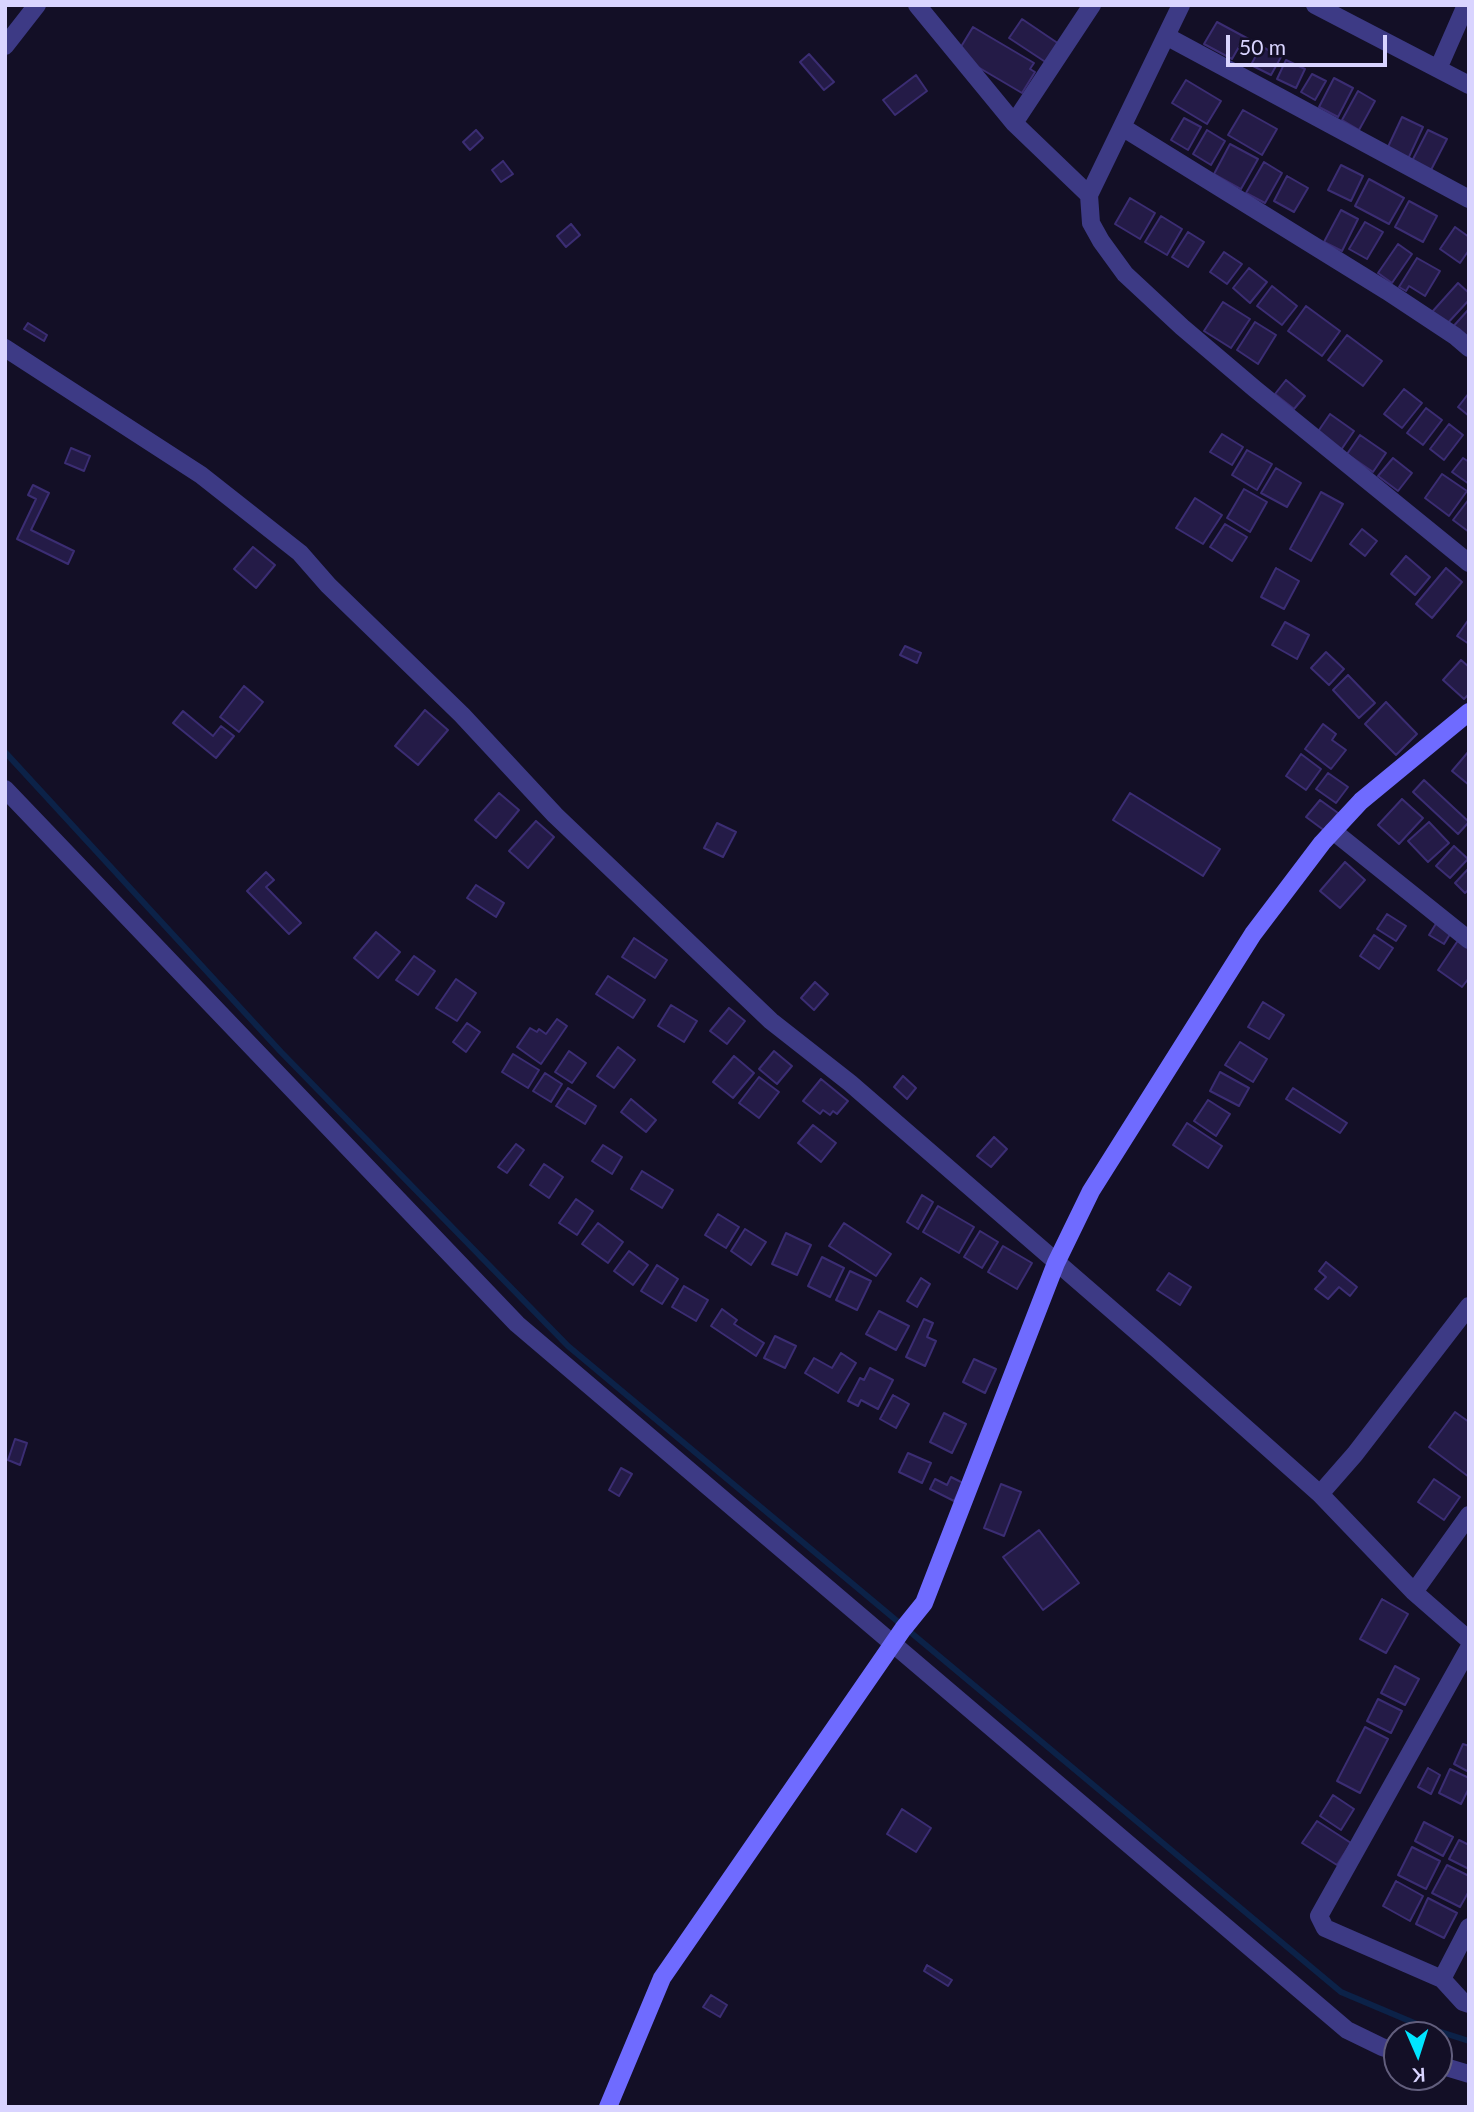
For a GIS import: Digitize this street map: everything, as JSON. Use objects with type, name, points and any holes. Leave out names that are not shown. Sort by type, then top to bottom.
[{"type":"street","points":[[7,40],[37,5]]},
{"type":"street","points":[[917,5],[1014,123],[1089,195]]},
{"type":"street","points":[[1014,123],[1092,5]]},
{"type":"street","points":[[1181,5],[1089,195],[1091,223],[1101,242],[1125,274],[1255,389],[1469,564]]},
{"type":"street","points":[[1315,5],[1469,85]]},
{"type":"street","points":[[1438,69],[1466,5]]},
{"type":"street","points":[[1166,36],[1469,199]]},
{"type":"street","points":[[1122,127],[1387,291],[1469,348]]},
{"type":"street","points":[[5,348],[201,475],[300,553],[328,584],[462,715],[555,814],[771,1021],[850,1083],[1158,1350],[1320,1494],[1414,1592],[1469,1640]]},
{"type":"street","points":[[608,2107],[662,1978],[898,1636],[924,1603],[1056,1263],[1091,1191],[1245,945],[1322,843],[1361,801],[1469,712]]},
{"type":"street","points":[[5,789],[517,1324],[898,1636],[1347,2030],[1383,2047]]},
{"type":"street","points":[[1334,831],[1469,940]]},
{"type":"street","points":[[1320,1494],[1355,1454],[1469,1306]]},
{"type":"street","points":[[1414,1592],[1469,1515]]},
{"type":"street","points":[[1469,1648],[1319,1916],[1325,1928],[1443,1979],[1463,2002],[1469,2004]]},
{"type":"street","points":[[1443,1979],[1469,1927]]},
{"type":"building","points":[[1022,19],[1062,46],[1050,65],[1009,38]]},
{"type":"building","points":[[1217,22],[1256,43],[1251,51],[1240,45],[1232,59],[1204,44]]},
{"type":"building","points":[[973,27],[1034,63],[1030,69],[1035,72],[1022,93],[966,60],[959,50]]},
{"type":"building","points":[[1261,46],[1281,57],[1271,75],[1251,65]]},
{"type":"building","points":[[809,54],[834,82],[824,90],[800,62]]},
{"type":"building","points":[[1286,60],[1305,69],[1296,88],[1277,79]]},
{"type":"building","points":[[1312,74],[1326,81],[1315,100],[1301,92]]},
{"type":"building","points":[[916,75],[927,91],[895,115],[883,100]]},
{"type":"building","points":[[1334,78],[1353,88],[1338,117],[1319,107]]},
{"type":"building","points":[[1186,80],[1221,101],[1207,124],[1172,103]]},
{"type":"building","points":[[1358,91],[1375,101],[1359,130],[1342,120]]},
{"type":"building","points":[[1243,110],[1277,129],[1262,155],[1228,135]]},
{"type":"building","points":[[1402,117],[1423,127],[1408,159],[1387,149]]},
{"type":"building","points":[[1184,118],[1201,127],[1188,150],[1171,140]]},
{"type":"building","points":[[476,130],[483,138],[470,150],[463,142]]},
{"type":"building","points":[[1207,130],[1225,141],[1211,165],[1193,154]]},
{"type":"building","points":[[1428,130],[1447,139],[1431,170],[1412,161]]},
{"type":"building","points":[[1230,144],[1258,159],[1241,189],[1214,174]]},
{"type":"building","points":[[503,161],[513,174],[501,182],[492,170]]},
{"type":"building","points":[[1264,162],[1282,173],[1265,203],[1246,193]]},
{"type":"building","points":[[1341,165],[1363,176],[1351,201],[1328,190]]},
{"type":"building","points":[[1287,176],[1308,188],[1294,212],[1274,201]]},
{"type":"building","points":[[1369,179],[1404,198],[1389,224],[1355,206]]},
{"type":"building","points":[[1130,198],[1155,213],[1140,239],[1115,224]]},
{"type":"building","points":[[1409,201],[1437,216],[1423,242],[1395,227]]},
{"type":"building","points":[[1341,210],[1358,219],[1342,251],[1324,242]]},
{"type":"building","points":[[1161,216],[1182,229],[1167,255],[1145,242]]},
{"type":"building","points":[[1365,222],[1383,232],[1367,259],[1349,249]]},
{"type":"building","points":[[571,224],[580,235],[566,247],[557,236]]},
{"type":"building","points":[[1455,227],[1469,237],[1469,250],[1460,263],[1440,249]]},
{"type":"building","points":[[1188,232],[1204,242],[1188,267],[1172,257]]},
{"type":"building","points":[[1398,244],[1412,254],[1392,283],[1378,273]]},
{"type":"building","points":[[1224,252],[1242,264],[1227,284],[1210,272]]},
{"type":"building","points":[[1417,258],[1440,271],[1425,296],[1409,286],[1406,291],[1399,287]]},
{"type":"building","points":[[1249,268],[1267,282],[1250,303],[1233,288]]},
{"type":"building","points":[[1458,283],[1469,293],[1469,300],[1446,325],[1432,312]]},
{"type":"building","points":[[1272,286],[1297,306],[1282,325],[1257,306]]},
{"type":"building","points":[[1223,302],[1250,319],[1231,348],[1204,331]]},
{"type":"building","points":[[1306,306],[1340,331],[1322,356],[1288,331]]},
{"type":"building","points":[[1469,311],[1469,346],[1450,330]]},
{"type":"building","points":[[1255,322],[1276,335],[1258,364],[1237,350]]},
{"type":"building","points":[[28,323],[47,335],[44,341],[24,329]]},
{"type":"building","points":[[1347,335],[1382,361],[1363,386],[1328,360]]},
{"type":"building","points":[[1286,380],[1305,396],[1294,409],[1275,394]]},
{"type":"building","points":[[1404,389],[1422,403],[1402,428],[1384,414]]},
{"type":"building","points":[[1469,393],[1469,416],[1458,407]]},
{"type":"building","points":[[1426,408],[1442,420],[1423,445],[1407,433]]},
{"type":"building","points":[[1330,414],[1354,431],[1341,450],[1317,433]]},
{"type":"building","points":[[1449,424],[1463,435],[1444,460],[1430,449]]},
{"type":"building","points":[[1222,434],[1243,447],[1232,465],[1210,452]]},
{"type":"building","points":[[1360,435],[1386,453],[1373,472],[1347,454]]},
{"type":"building","points":[[71,448],[90,456],[84,471],[65,463]]},
{"type":"building","points":[[1247,450],[1272,464],[1257,490],[1232,475]]},
{"type":"building","points":[[1393,458],[1412,473],[1398,491],[1378,476]]},
{"type":"building","points":[[1463,458],[1469,462],[1469,484],[1452,472]]},
{"type":"building","points":[[1276,468],[1301,483],[1287,507],[1261,493]]},
{"type":"building","points":[[1442,474],[1467,491],[1449,516],[1425,498]]},
{"type":"building","points":[[33,485],[49,493],[31,530],[74,551],[68,564],[17,539],[36,499],[28,495]]},
{"type":"building","points":[[1244,489],[1267,502],[1250,532],[1227,518]]},
{"type":"building","points":[[1321,492],[1343,504],[1311,561],[1290,549]]},
{"type":"building","points":[[1195,498],[1222,515],[1203,544],[1176,528]]},
{"type":"building","points":[[1469,499],[1469,532],[1453,520]]},
{"type":"building","points":[[1225,524],[1247,537],[1232,561],[1210,547]]},
{"type":"building","points":[[1362,529],[1377,541],[1365,556],[1350,544]]},
{"type":"building","points":[[253,547],[275,565],[256,588],[234,569]]},
{"type":"building","points":[[1406,556],[1430,577],[1415,595],[1391,574]]},
{"type":"building","points":[[1276,568],[1299,581],[1284,609],[1261,597]]},
{"type":"building","points":[[1446,568],[1462,582],[1432,618],[1416,604]]},
{"type":"building","points":[[1469,619],[1469,644],[1457,636]]},
{"type":"building","points":[[1285,622],[1309,635],[1297,659],[1272,645]]},
{"type":"building","points":[[905,646],[921,653],[917,663],[900,655]]},
{"type":"building","points":[[1326,652],[1344,669],[1329,685],[1311,668]]},
{"type":"building","points":[[1461,660],[1469,667],[1469,694],[1464,699],[1443,680]]},
{"type":"building","points":[[1348,675],[1375,703],[1359,718],[1333,690]]},
{"type":"building","points":[[244,686],[263,702],[239,732],[220,717]]},
{"type":"building","points":[[1386,702],[1417,734],[1396,755],[1365,724]]},
{"type":"building","points":[[425,710],[448,730],[418,765],[395,746]]},
{"type":"building","points":[[183,711],[213,736],[221,726],[234,736],[216,758],[173,723]]},
{"type":"building","points":[[1323,724],[1336,734],[1332,740],[1346,750],[1331,769],[1305,749]]},
{"type":"building","points":[[1469,751],[1469,785],[1452,771]]},
{"type":"building","points":[[1301,754],[1321,769],[1306,790],[1286,776]]},
{"type":"building","points":[[1328,773],[1348,787],[1336,803],[1316,789]]},
{"type":"building","points":[[1424,780],[1469,822],[1458,834],[1413,792]]},
{"type":"building","points":[[499,793],[519,810],[496,838],[475,820]]},
{"type":"building","points":[[1130,793],[1220,849],[1203,876],[1113,820]]},
{"type":"building","points":[[1402,799],[1423,818],[1399,844],[1378,825]]},
{"type":"building","points":[[1320,800],[1338,813],[1325,831],[1306,817]]},
{"type":"building","points":[[536,821],[554,837],[528,868],[509,851]]},
{"type":"building","points":[[1429,822],[1449,843],[1428,862],[1408,841]]},
{"type":"building","points":[[717,823],[736,832],[723,857],[704,848]]},
{"type":"building","points":[[1454,846],[1468,859],[1450,878],[1436,866]]},
{"type":"building","points":[[1345,862],[1365,880],[1340,908],[1320,891]]},
{"type":"building","points":[[1469,868],[1469,889],[1465,893],[1455,883]]},
{"type":"building","points":[[266,872],[274,880],[266,887],[301,923],[289,934],[247,891]]},
{"type":"building","points":[[476,885],[504,903],[496,917],[467,898]]},
{"type":"building","points":[[1387,914],[1406,926],[1396,941],[1377,929]]},
{"type":"building","points":[[1437,922],[1452,931],[1444,944],[1429,935]]},
{"type":"building","points":[[376,932],[400,952],[378,978],[354,958]]},
{"type":"building","points":[[1374,935],[1393,948],[1379,969],[1360,956]]},
{"type":"building","points":[[634,938],[667,960],[655,978],[622,957]]},
{"type":"building","points":[[1459,939],[1469,946],[1469,978],[1462,987],[1438,970]]},
{"type":"building","points":[[414,956],[435,971],[418,995],[396,980]]},
{"type":"building","points":[[608,976],[645,1000],[633,1018],[596,994]]},
{"type":"building","points":[[456,979],[476,993],[457,1021],[436,1008]]},
{"type":"building","points":[[815,982],[828,994],[814,1010],[801,998]]},
{"type":"building","points":[[1263,1002],[1284,1015],[1269,1039],[1248,1027]]},
{"type":"building","points":[[671,1005],[697,1021],[684,1042],[658,1026]]},
{"type":"building","points":[[729,1008],[745,1021],[727,1044],[710,1031]]},
{"type":"building","points":[[557,1019],[567,1026],[541,1064],[517,1047],[530,1028],[537,1032],[539,1029],[546,1034]]},
{"type":"building","points":[[467,1023],[480,1032],[466,1052],[453,1042]]},
{"type":"building","points":[[1240,1042],[1267,1059],[1253,1082],[1225,1065]]},
{"type":"building","points":[[618,1047],[635,1060],[614,1088],[597,1076]]},
{"type":"building","points":[[569,1051],[586,1063],[572,1083],[555,1072]]},
{"type":"building","points":[[774,1051],[792,1066],[777,1084],[759,1069]]},
{"type":"building","points":[[513,1054],[539,1070],[528,1088],[502,1072]]},
{"type":"building","points":[[734,1056],[754,1073],[733,1098],[713,1082]]},
{"type":"building","points":[[1220,1072],[1249,1088],[1239,1106],[1210,1091]]},
{"type":"building","points":[[545,1073],[562,1084],[551,1102],[533,1091]]},
{"type":"building","points":[[903,1076],[916,1088],[907,1099],[894,1087]]},
{"type":"building","points":[[759,1077],[779,1092],[759,1118],[739,1103]]},
{"type":"building","points":[[821,1079],[848,1101],[837,1114],[833,1111],[830,1115],[823,1110],[820,1114],[803,1101]]},
{"type":"building","points":[[568,1088],[596,1106],[585,1124],[556,1106]]},
{"type":"building","points":[[1293,1088],[1347,1123],[1340,1133],[1286,1099]]},
{"type":"building","points":[[631,1099],[656,1120],[646,1132],[621,1112]]},
{"type":"building","points":[[1208,1100],[1230,1114],[1216,1136],[1194,1121]]},
{"type":"building","points":[[1187,1123],[1222,1146],[1208,1168],[1173,1145]]},
{"type":"building","points":[[813,1125],[836,1143],[821,1162],[798,1143]]},
{"type":"building","points":[[994,1137],[1007,1149],[991,1167],[977,1156]]},
{"type":"building","points":[[516,1144],[524,1150],[507,1173],[498,1167]]},
{"type":"building","points":[[603,1145],[622,1157],[612,1174],[592,1161]]},
{"type":"building","points":[[544,1164],[563,1177],[549,1198],[530,1185]]},
{"type":"building","points":[[642,1171],[673,1190],[662,1208],[631,1189]]},
{"type":"building","points":[[922,1195],[933,1202],[918,1229],[907,1222]]},
{"type":"building","points":[[576,1199],[593,1211],[577,1235],[559,1223]]},
{"type":"building","points":[[938,1206],[974,1227],[959,1253],[923,1232]]},
{"type":"building","points":[[718,1214],[739,1227],[726,1248],[705,1235]]},
{"type":"building","points":[[598,1223],[623,1242],[608,1263],[582,1244]]},
{"type":"building","points":[[844,1223],[891,1254],[876,1276],[829,1246]]},
{"type":"building","points":[[745,1229],[766,1242],[751,1265],[731,1251]]},
{"type":"building","points":[[980,1231],[998,1242],[982,1268],[964,1257]]},
{"type":"building","points":[[786,1233],[811,1245],[797,1275],[772,1264]]},
{"type":"building","points":[[1003,1246],[1032,1263],[1017,1289],[988,1272]]},
{"type":"building","points":[[629,1251],[648,1265],[633,1285],[614,1271]]},
{"type":"building","points":[[822,1257],[844,1268],[830,1297],[808,1286]]},
{"type":"building","points":[[1326,1262],[1357,1287],[1350,1296],[1339,1287],[1328,1299],[1315,1289],[1326,1277],[1319,1271]]},
{"type":"building","points":[[657,1265],[678,1279],[662,1304],[641,1291]]},
{"type":"building","points":[[850,1271],[871,1281],[857,1310],[836,1300]]},
{"type":"building","points":[[1169,1273],[1191,1287],[1180,1305],[1157,1290]]},
{"type":"building","points":[[921,1278],[930,1284],[917,1307],[907,1301]]},
{"type":"building","points":[[684,1286],[708,1300],[696,1321],[672,1307]]},
{"type":"building","points":[[722,1309],[737,1320],[734,1324],[764,1343],[756,1356],[711,1326]]},
{"type":"building","points":[[879,1311],[909,1326],[896,1350],[866,1334]]},
{"type":"building","points":[[924,1319],[933,1323],[927,1337],[936,1341],[925,1366],[906,1357]]},
{"type":"building","points":[[775,1336],[796,1346],[785,1368],[764,1358]]},
{"type":"building","points":[[841,1353],[856,1363],[838,1393],[805,1373],[814,1358],[832,1368]]},
{"type":"building","points":[[974,1359],[996,1369],[985,1393],[963,1382]]},
{"type":"building","points":[[870,1368],[893,1380],[878,1409],[861,1400],[858,1406],[848,1401],[860,1378],[864,1380]]},
{"type":"building","points":[[893,1395],[909,1404],[896,1428],[880,1419]]},
{"type":"building","points":[[1455,1412],[1469,1422],[1469,1477],[1429,1447]]},
{"type":"building","points":[[944,1413],[966,1424],[952,1453],[930,1442]]},
{"type":"building","points":[[15,1439],[27,1443],[20,1465],[8,1460]]},
{"type":"building","points":[[908,1453],[931,1463],[922,1483],[899,1472]]},
{"type":"building","points":[[621,1468],[632,1474],[619,1496],[609,1490]]},
{"type":"building","points":[[951,1477],[963,1483],[954,1501],[930,1489],[935,1479],[947,1485]]},
{"type":"building","points":[[1434,1479],[1460,1497],[1444,1520],[1418,1502]]},
{"type":"building","points":[[1001,1484],[1021,1492],[1004,1536],[984,1528]]},
{"type":"building","points":[[1039,1530],[1079,1583],[1043,1610],[1003,1557]]},
{"type":"building","points":[[1382,1599],[1408,1614],[1386,1653],[1360,1639]]},
{"type":"building","points":[[1395,1666],[1419,1679],[1405,1705],[1381,1693]]},
{"type":"building","points":[[1378,1699],[1402,1711],[1391,1733],[1367,1721]]},
{"type":"building","points":[[1365,1727],[1388,1739],[1360,1793],[1337,1781]]},
{"type":"building","points":[[1463,1744],[1469,1746],[1469,1772],[1454,1764]]},
{"type":"building","points":[[1428,1768],[1440,1775],[1431,1794],[1418,1787]]},
{"type":"building","points":[[1450,1769],[1469,1778],[1469,1788],[1461,1804],[1439,1793]]},
{"type":"building","points":[[1333,1795],[1354,1809],[1341,1830],[1320,1816]]},
{"type":"building","points":[[902,1809],[931,1828],[916,1852],[887,1834]]},
{"type":"building","points":[[1317,1821],[1351,1843],[1337,1865],[1302,1843]]},
{"type":"building","points":[[1424,1822],[1453,1837],[1443,1856],[1415,1841]]},
{"type":"building","points":[[1459,1840],[1469,1845],[1469,1869],[1449,1859]]},
{"type":"building","points":[[1412,1847],[1440,1861],[1426,1889],[1398,1875]]},
{"type":"building","points":[[1447,1865],[1469,1876],[1469,1891],[1460,1907],[1432,1893]]},
{"type":"building","points":[[1396,1881],[1423,1896],[1410,1921],[1383,1906]]},
{"type":"building","points":[[1428,1898],[1457,1913],[1444,1938],[1416,1924]]},
{"type":"building","points":[[927,1965],[952,1980],[948,1986],[924,1971]]},
{"type":"building","points":[[711,1995],[727,2005],[720,2017],[703,2007]]},
{"type":"waterway","points":[[5,752],[281,1052],[568,1346],[1341,1992],[1419,2025],[1469,2041]]}]
